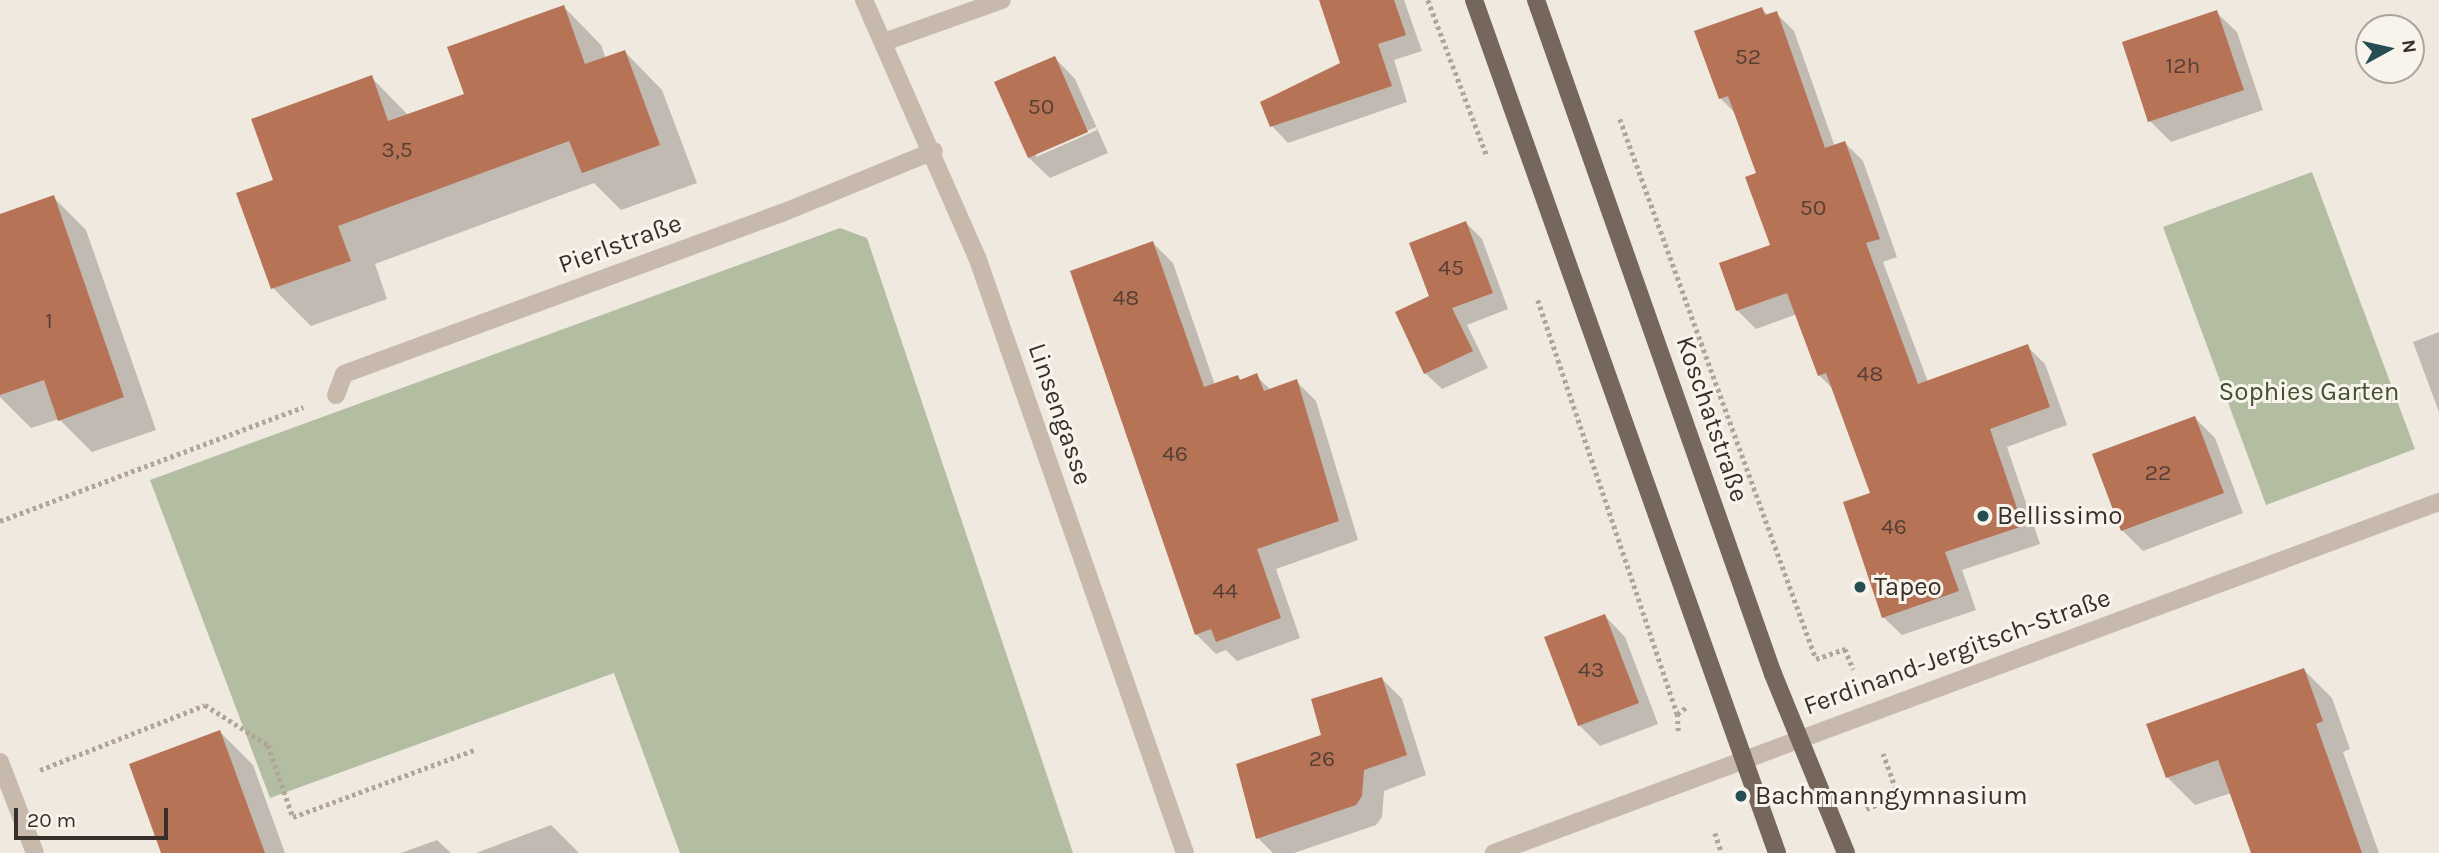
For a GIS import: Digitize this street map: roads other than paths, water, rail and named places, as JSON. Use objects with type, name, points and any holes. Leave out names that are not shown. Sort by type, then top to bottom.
[{"type":"main road","points":[[1474,0],[1777,853]]},
{"type":"main road","name":"Koschatstraße","points":[[1536,0],[1800,738],[1846,853]]},
{"type":"street","name":"Linsengasse","points":[[864,0],[934,151],[977,257],[1185,853]]},
{"type":"street","points":[[884,42],[1002,0]]},
{"type":"street","name":"Pierlstraße","points":[[336,394],[344,374],[782,213],[934,151]]},
{"type":"street","name":"Ferdinand-Jergitsch-Straße","points":[[1494,853],[2439,502]]},
{"type":"street","points":[[0,762],[35,853]]},
{"type":"place","name":"Bellissimo","points":[[1983,516]]},
{"type":"place","name":"Tapeo","points":[[1860,587]]},
{"type":"place","name":"Bachmanngymnasium","points":[[1741,796]]},
{"type":"park label","name":"Sophies Garten","points":[[2309,392]]}]
